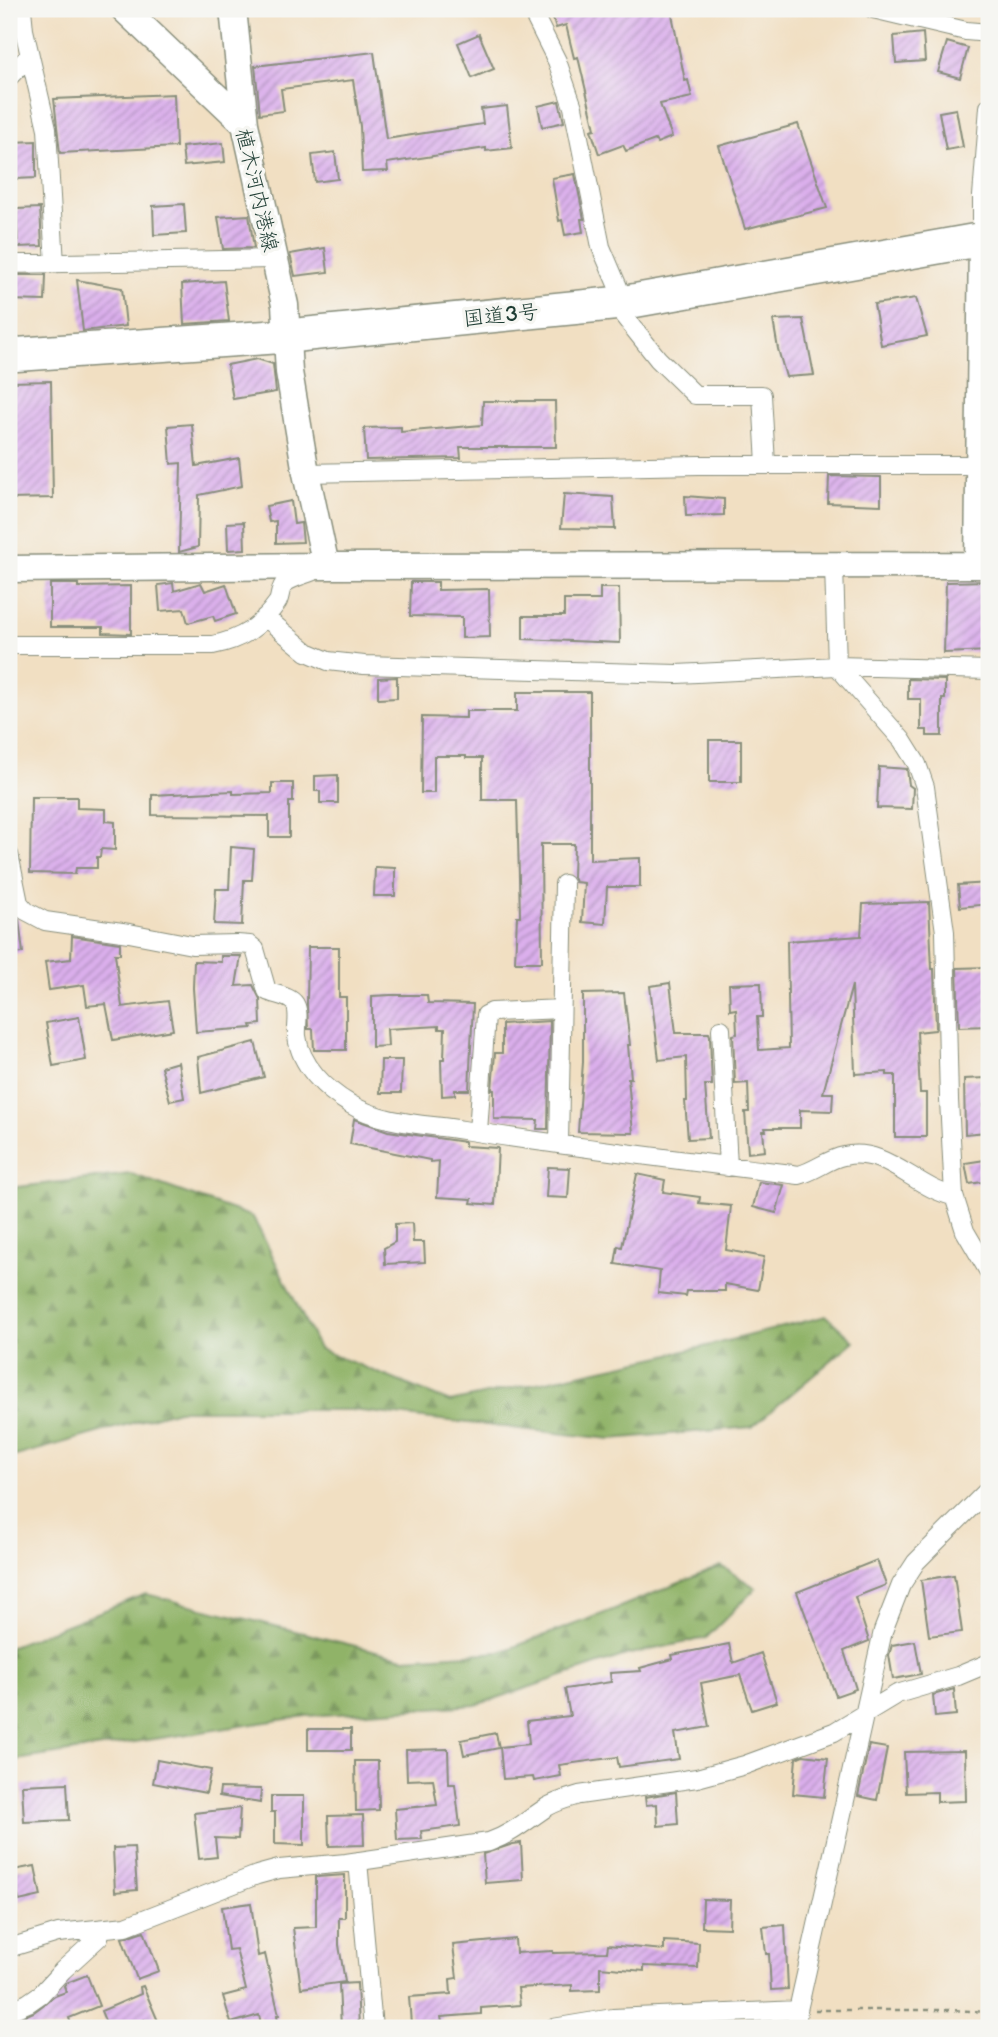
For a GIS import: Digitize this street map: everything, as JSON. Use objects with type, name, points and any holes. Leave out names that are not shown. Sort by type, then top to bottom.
[{"type":"highway","name":"国道3号","points":[[9,355],[288,336],[621,303],[986,238]]},
{"type":"street","points":[[22,9],[24,30],[47,129],[55,264]]},
{"type":"street","name":"植木河内港線","points":[[124,9],[245,124],[285,306],[289,372],[306,473],[326,566]]},
{"type":"street","points":[[233,9],[245,124]]},
{"type":"street","points":[[531,9],[557,61],[573,107],[601,247],[621,294],[624,316],[659,359],[695,395],[762,395],[766,464]]},
{"type":"street","points":[[873,9],[966,31],[989,33]]},
{"type":"street","points":[[9,77],[30,55]]},
{"type":"street","points":[[9,569],[984,565],[986,238],[982,196],[989,107]]},
{"type":"street","points":[[9,264],[273,259]]},
{"type":"street","points":[[306,473],[766,464],[983,465]]},
{"type":"street","points":[[9,645],[213,645],[235,640],[259,624],[279,600],[285,583],[326,566]]},
{"type":"street","points":[[834,566],[837,666],[902,740],[917,764],[925,787],[945,932],[954,1196],[965,1231],[989,1272]]},
{"type":"street","points":[[265,617],[307,652],[328,661],[364,664],[677,674],[837,666],[989,670]]},
{"type":"street","points":[[9,854],[19,903],[26,911],[45,921],[192,945],[250,945],[259,956],[267,991],[294,1002],[301,1053],[312,1071],[329,1089],[351,1105],[380,1117],[559,1144],[799,1175],[832,1159],[862,1154],[906,1171],[940,1193],[954,1196]]},
{"type":"street","points":[[559,1144],[564,884]]},
{"type":"street","points":[[478,1132],[486,1015],[492,1012],[561,1009]]},
{"type":"street","points":[[721,1029],[728,1167]]},
{"type":"street","points":[[552,2028],[613,2018],[797,2019],[883,1631],[901,1586],[916,1562],[989,1489]]},
{"type":"street","points":[[9,1948],[58,1933],[126,1926],[279,1869],[358,1861],[489,1842],[507,1835],[549,1806],[564,1800],[579,1795],[715,1774],[834,1732],[897,1695],[989,1663]]},
{"type":"street","points":[[358,1861],[373,2028]]},
{"type":"street","points":[[9,2011],[41,1994],[99,1937],[101,1929]]},
{"type":"path","points":[[797,2019],[947,2010],[989,2012]]},
{"type":"green space","points":[[131,1174],[253,1217],[319,1349],[450,1402],[703,1347],[826,1316],[854,1341],[752,1427],[611,1439],[351,1410],[178,1410],[9,1458],[9,1188]]},
{"type":"green space","points":[[721,1566],[756,1588],[706,1638],[626,1655],[476,1705],[306,1716],[9,1761],[9,1647],[146,1594],[404,1658],[500,1652]]},
{"type":"building","points":[[550,9],[671,9],[685,81],[688,80],[692,97],[660,104],[672,137],[626,151],[623,145],[599,154],[591,130],[595,129],[578,57],[574,58],[566,25],[556,28]]},
{"type":"building","points":[[923,33],[925,61],[896,63],[894,36]]},
{"type":"building","points":[[479,34],[494,69],[472,78],[458,43]]},
{"type":"building","points":[[947,42],[968,48],[960,78],[938,72]]},
{"type":"building","points":[[374,52],[386,139],[483,124],[481,109],[507,106],[512,148],[486,151],[486,148],[387,163],[388,171],[362,172],[360,126],[353,80],[281,89],[284,111],[260,114],[255,66]]},
{"type":"building","points":[[174,94],[176,147],[60,153],[54,99]]},
{"type":"building","points":[[559,101],[564,122],[542,127],[538,106]]},
{"type":"building","points":[[956,109],[963,147],[946,150],[939,112]]},
{"type":"building","points":[[798,124],[827,208],[745,229],[719,146]]},
{"type":"building","points":[[36,141],[36,178],[15,179],[13,142]]},
{"type":"building","points":[[223,143],[225,162],[184,166],[182,147]]},
{"type":"building","points":[[335,152],[338,179],[315,182],[312,155]]},
{"type":"building","points":[[575,174],[584,219],[581,219],[583,232],[565,235],[562,220],[559,221],[552,178]]},
{"type":"building","points":[[184,204],[186,233],[154,235],[153,206]]},
{"type":"building","points":[[40,208],[42,246],[18,247],[16,209]]},
{"type":"building","points":[[249,215],[254,248],[223,249],[218,217]]},
{"type":"building","points":[[325,248],[328,272],[295,276],[290,254]]},
{"type":"building","points":[[9,275],[46,275],[45,301],[9,300]]},
{"type":"building","points":[[77,280],[122,288],[126,326],[83,331]]},
{"type":"building","points":[[224,281],[229,321],[184,324],[182,284]]},
{"type":"building","points":[[916,298],[927,336],[881,345],[874,304]]},
{"type":"building","points":[[803,319],[814,375],[786,377],[773,320]]},
{"type":"building","points":[[257,359],[273,364],[276,392],[233,399],[227,365]]},
{"type":"building","points":[[51,381],[53,498],[9,499],[9,382]]},
{"type":"building","points":[[483,401],[555,401],[556,447],[460,447],[461,458],[366,460],[364,428],[401,427],[401,432],[482,425]]},
{"type":"building","points":[[192,424],[196,466],[239,458],[242,486],[199,495],[198,547],[179,552],[181,463],[171,464],[168,426]]},
{"type":"building","points":[[829,476],[881,477],[881,505],[828,503]]},
{"type":"building","points":[[564,494],[613,497],[615,529],[561,528]]},
{"type":"building","points":[[685,496],[724,499],[724,515],[686,516]]},
{"type":"building","points":[[291,501],[294,524],[301,523],[303,542],[276,543],[276,521],[269,522],[266,506]]},
{"type":"building","points":[[244,522],[245,549],[228,550],[227,523]]},
{"type":"building","points":[[989,581],[989,651],[944,653],[946,582]]},
{"type":"building","points":[[411,582],[438,582],[438,590],[489,589],[490,637],[462,638],[462,617],[410,616]]},
{"type":"building","points":[[173,583],[174,591],[201,583],[205,591],[226,584],[236,614],[215,621],[213,616],[188,623],[184,609],[160,611],[158,585]]},
{"type":"building","points":[[50,584],[78,584],[78,587],[131,586],[131,634],[103,633],[103,627],[50,627]]},
{"type":"building","points":[[600,588],[619,588],[620,643],[523,639],[523,616],[564,616],[564,600],[600,600]]},
{"type":"building","points":[[397,677],[397,698],[378,699],[378,678]]},
{"type":"building","points":[[908,679],[945,680],[942,736],[927,736],[927,730],[921,730],[921,699],[908,699]]},
{"type":"building","points":[[517,692],[590,692],[590,860],[640,858],[640,887],[607,887],[605,924],[582,922],[584,883],[575,882],[573,877],[574,844],[541,844],[542,962],[515,962],[517,916],[520,916],[517,800],[482,800],[482,758],[466,756],[434,756],[434,793],[421,793],[422,717],[466,718],[466,711],[517,711]]},
{"type":"building","points":[[709,740],[741,740],[741,782],[709,782]]},
{"type":"building","points":[[879,767],[907,769],[909,785],[913,788],[912,809],[877,808]]},
{"type":"building","points":[[338,775],[338,803],[320,803],[320,791],[315,791],[315,776]]},
{"type":"building","points":[[272,783],[293,783],[293,802],[289,802],[289,837],[269,837],[269,816],[152,815],[152,795],[233,791],[233,794],[272,793]]},
{"type":"building","points":[[31,797],[77,797],[77,808],[106,809],[106,821],[115,822],[115,850],[101,849],[100,857],[97,857],[97,868],[76,868],[75,874],[30,873]]},
{"type":"building","points":[[231,847],[254,849],[252,880],[244,880],[242,925],[214,924],[216,889],[229,889]]},
{"type":"building","points":[[375,867],[395,868],[395,896],[374,896]]},
{"type":"building","points":[[989,883],[989,904],[960,907],[958,885]]},
{"type":"building","points":[[929,902],[936,1028],[917,1032],[920,1093],[926,1093],[926,1137],[895,1137],[895,1075],[887,1075],[887,1072],[855,1074],[852,985],[823,1093],[833,1093],[832,1111],[800,1110],[800,1128],[765,1128],[765,1151],[748,1153],[745,1112],[749,1112],[748,1083],[735,1084],[733,1035],[737,1034],[736,1009],[730,1010],[729,984],[761,983],[762,1017],[757,1017],[759,1050],[789,1048],[787,941],[861,936],[863,904]]},
{"type":"building","points":[[9,911],[19,920],[23,953],[9,954]]},
{"type":"building","points":[[72,936],[120,943],[120,954],[115,954],[122,1007],[168,1001],[173,1030],[113,1040],[106,1004],[87,1006],[84,985],[49,990],[45,962],[71,959]]},
{"type":"building","points":[[308,947],[339,947],[339,997],[346,997],[346,1050],[314,1050],[313,1029],[308,1029]]},
{"type":"building","points":[[221,956],[241,956],[236,986],[253,985],[260,999],[261,1024],[251,1025],[252,1028],[196,1032],[194,961],[221,962]]},
{"type":"building","points":[[989,967],[989,1026],[959,1027],[957,968]]},
{"type":"building","points":[[670,983],[676,1033],[709,1033],[710,1036],[712,1085],[705,1085],[709,1138],[688,1139],[686,1057],[659,1060],[650,986]]},
{"type":"building","points":[[624,993],[630,1045],[631,1078],[628,1078],[633,1133],[578,1132],[583,1062],[583,994]]},
{"type":"building","points":[[427,995],[428,1003],[473,1004],[469,1090],[455,1090],[455,1095],[442,1096],[441,1059],[444,1059],[445,1029],[439,1029],[439,1026],[387,1029],[388,1046],[372,1047],[372,996]]},
{"type":"building","points":[[79,1017],[86,1060],[53,1066],[46,1023]]},
{"type":"building","points":[[550,1021],[548,1129],[537,1129],[538,1120],[494,1119],[492,1090],[495,1053],[502,1053],[502,1024]]},
{"type":"building","points":[[255,1042],[264,1077],[201,1093],[198,1057]]},
{"type":"building","points":[[381,1060],[402,1060],[401,1093],[380,1093]]},
{"type":"building","points":[[178,1062],[184,1098],[170,1101],[161,1067]]},
{"type":"building","points":[[986,1078],[988,1105],[984,1105],[987,1132],[965,1134],[964,1079]]},
{"type":"building","points":[[354,1119],[388,1131],[465,1142],[465,1146],[498,1148],[495,1205],[471,1203],[472,1199],[437,1197],[439,1161],[430,1162],[350,1144]]},
{"type":"building","points":[[985,1160],[989,1181],[969,1184],[965,1163]]},
{"type":"building","points":[[548,1167],[570,1168],[568,1198],[546,1197]]},
{"type":"building","points":[[637,1174],[665,1180],[663,1192],[700,1197],[699,1203],[731,1206],[726,1250],[764,1257],[758,1290],[725,1284],[725,1291],[687,1291],[686,1296],[658,1293],[660,1271],[615,1264],[618,1246],[622,1247]]},
{"type":"building","points":[[759,1182],[784,1185],[776,1213],[753,1207]]},
{"type":"building","points":[[412,1223],[413,1242],[424,1242],[425,1262],[385,1264],[384,1248],[395,1242],[395,1224]]},
{"type":"building","points":[[877,1560],[886,1585],[855,1597],[869,1641],[844,1651],[856,1689],[836,1696],[797,1592]]},
{"type":"building","points":[[954,1575],[962,1632],[929,1636],[921,1580]]},
{"type":"building","points":[[915,1641],[921,1674],[893,1679],[889,1655],[892,1645]]},
{"type":"building","points":[[729,1644],[733,1663],[761,1653],[777,1702],[752,1710],[740,1675],[701,1683],[709,1727],[675,1733],[679,1759],[619,1767],[617,1757],[559,1765],[561,1776],[534,1781],[533,1777],[503,1779],[500,1747],[529,1744],[527,1721],[570,1716],[565,1689],[611,1682],[610,1673],[641,1671],[640,1668],[673,1659],[672,1655]]},
{"type":"building","points":[[954,1689],[956,1715],[935,1717],[933,1695]]},
{"type":"building","points":[[308,1729],[351,1729],[351,1750],[308,1750]]},
{"type":"building","points":[[496,1733],[499,1748],[464,1755],[461,1740]]},
{"type":"building","points":[[869,1745],[887,1748],[877,1800],[858,1796]]},
{"type":"building","points":[[448,1749],[449,1784],[455,1784],[460,1826],[421,1831],[422,1839],[397,1840],[395,1809],[437,1805],[433,1779],[407,1780],[406,1750]]},
{"type":"building","points":[[965,1751],[966,1801],[937,1802],[937,1792],[906,1793],[904,1752]]},
{"type":"building","points":[[803,1755],[828,1758],[824,1797],[793,1794],[796,1758]]},
{"type":"building","points":[[157,1760],[211,1770],[206,1793],[153,1783]]},
{"type":"building","points":[[355,1761],[378,1761],[379,1810],[356,1811]]},
{"type":"building","points":[[67,1783],[69,1820],[24,1822],[22,1785]]},
{"type":"building","points":[[220,1788],[261,1789],[260,1803],[219,1796]]},
{"type":"building","points":[[676,1792],[678,1824],[658,1826],[657,1804],[646,1805],[645,1797]]},
{"type":"building","points":[[271,1796],[304,1796],[304,1845],[275,1844],[275,1812],[271,1812]]},
{"type":"building","points":[[240,1808],[238,1839],[215,1838],[217,1857],[199,1859],[194,1813]]},
{"type":"building","points":[[363,1815],[364,1845],[329,1846],[328,1816]]},
{"type":"building","points":[[521,1843],[523,1880],[485,1883],[483,1854]]},
{"type":"building","points":[[134,1847],[137,1890],[115,1892],[113,1848]]},
{"type":"building","points":[[35,1866],[41,1896],[19,1901],[13,1870]]},
{"type":"building","points":[[345,1875],[345,1918],[339,1918],[339,1945],[345,1982],[301,1988],[293,1928],[316,1927],[316,1877]]},
{"type":"building","points":[[703,1899],[730,1900],[729,1928],[702,1927]]},
{"type":"building","points":[[251,1903],[258,1956],[265,1954],[279,2015],[279,2028],[262,2028],[259,2015],[231,2023],[223,1996],[246,1990],[236,1949],[228,1950],[222,1907]]},
{"type":"building","points":[[785,1925],[788,1989],[771,1990],[769,1954],[766,1954],[763,1927]]},
{"type":"building","points":[[144,1931],[159,1971],[137,1979],[122,1938]]},
{"type":"building","points":[[515,1939],[516,1953],[607,1952],[608,1945],[664,1950],[664,1941],[699,1943],[698,1968],[644,1966],[644,1971],[600,1967],[600,1990],[572,1991],[572,1985],[518,1988],[520,2005],[481,2008],[481,2014],[441,2017],[442,2022],[411,2024],[409,1997],[451,1994],[450,1979],[457,1978],[453,1945]]},
{"type":"building","points":[[87,1975],[99,2006],[69,2018],[71,2024],[60,2028],[13,2028],[11,2022],[34,2012],[55,1996],[66,1992],[66,1983]]},
{"type":"building","points":[[357,1983],[359,2028],[341,2028],[339,1984]]},
{"type":"building","points":[[143,1986],[161,2028],[145,2028],[144,2020],[126,2028],[108,2028],[101,2011],[141,1994],[140,1987]]}]
